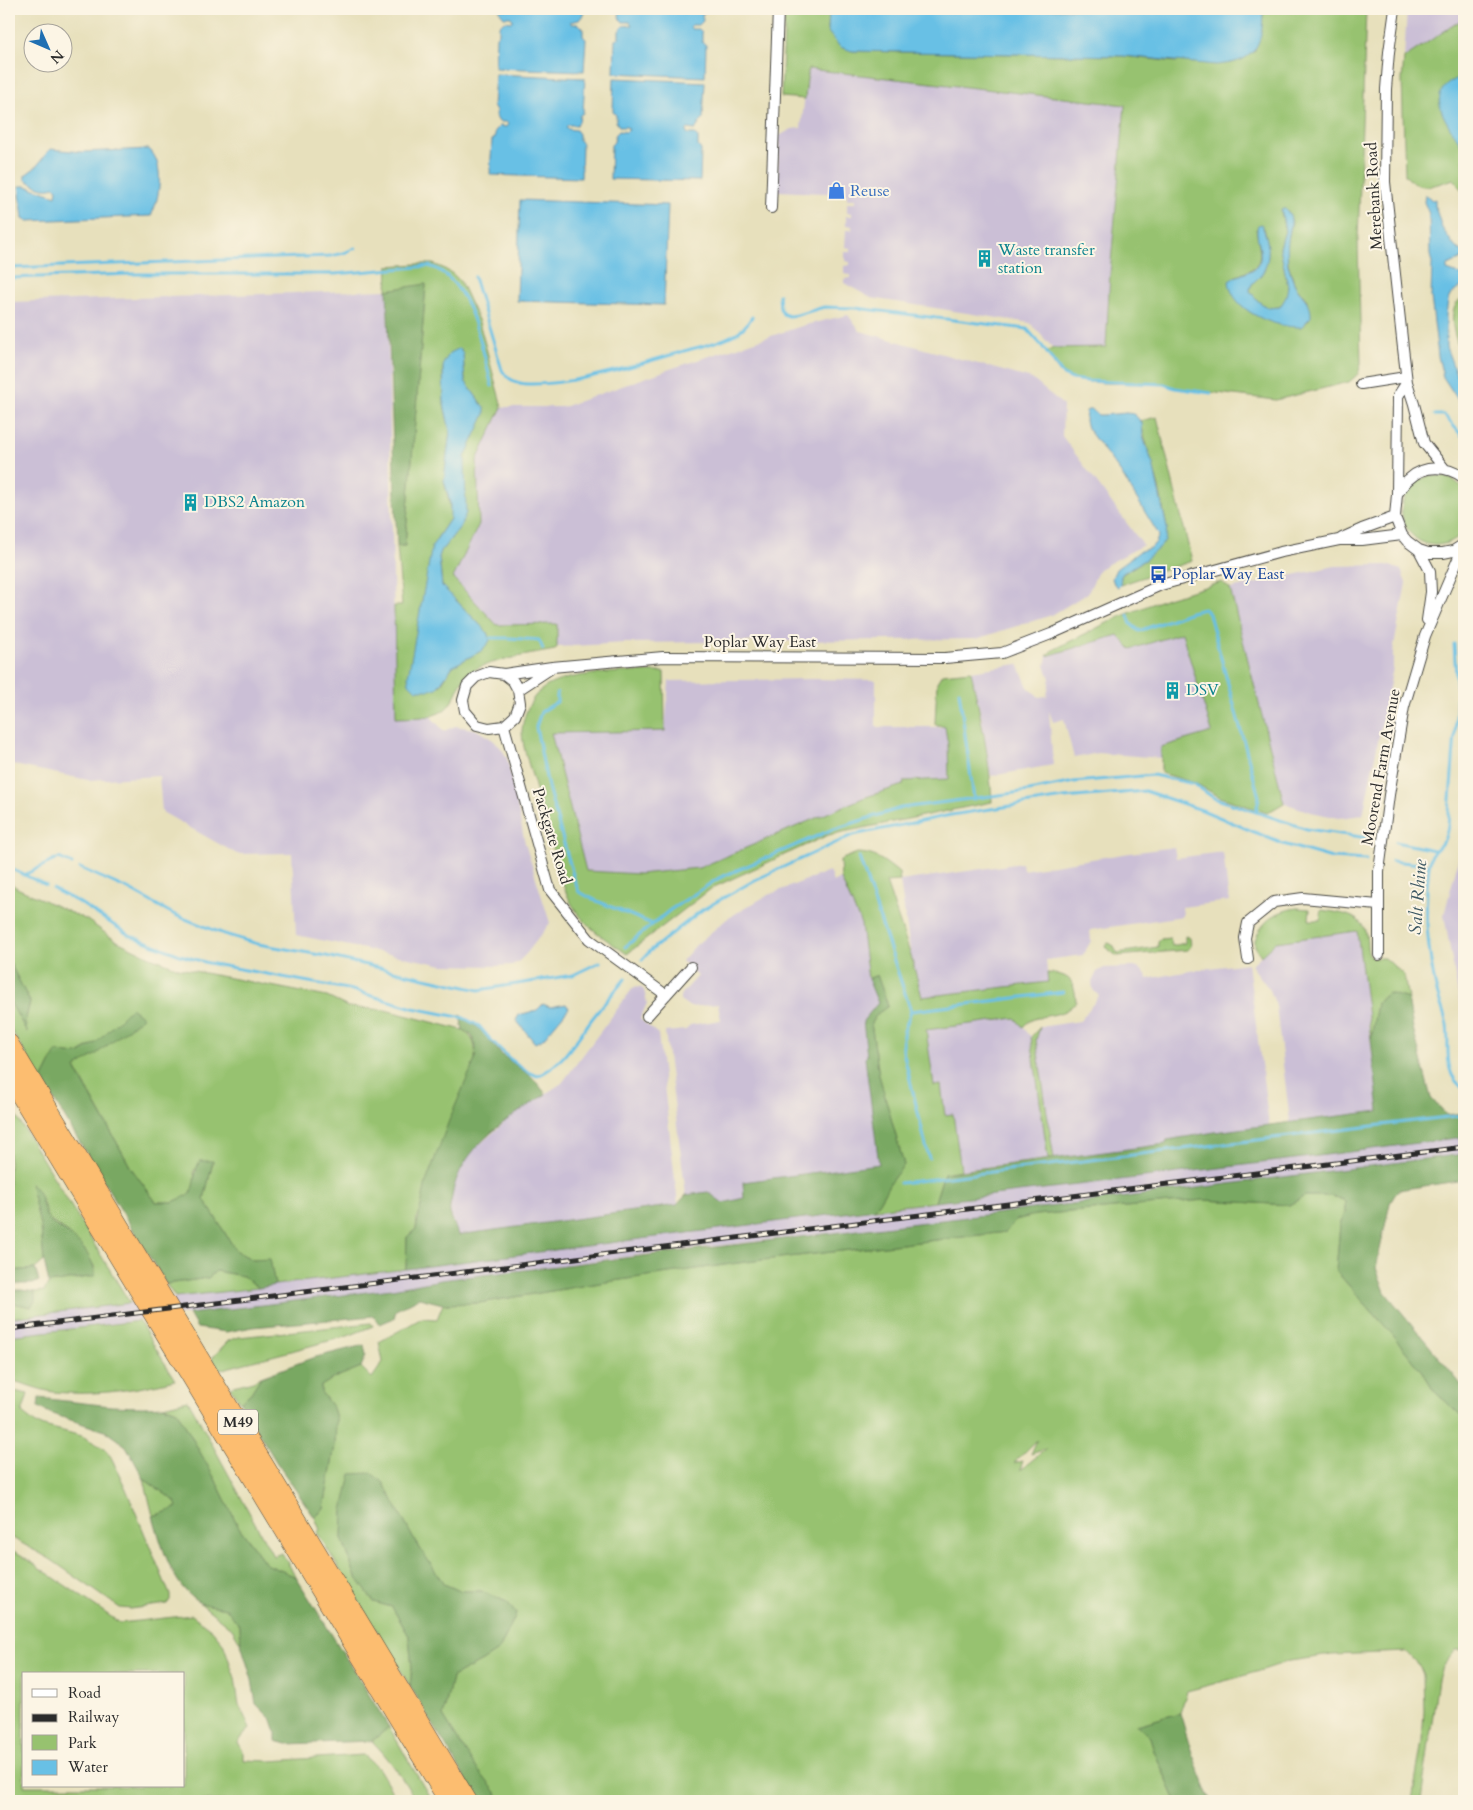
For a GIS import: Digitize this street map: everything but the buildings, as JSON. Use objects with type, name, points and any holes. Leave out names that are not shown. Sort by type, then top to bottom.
[{"type":"highway","name":"M49","points":[[9,1043],[468,1801]]},
{"type":"highway","name":"M49","points":[[9,1077],[448,1801]]},
{"type":"street","points":[[771,208],[778,9]]},
{"type":"street","name":"Merebank Road","points":[[1396,9],[1388,52],[1385,182],[1406,379],[1424,443],[1444,468]]},
{"type":"street","points":[[1360,384],[1406,379]]},
{"type":"street","name":"Merebank Road","points":[[1395,517],[1398,396],[1406,379]]},
{"type":"street","points":[[1397,494],[1410,478],[1426,469],[1444,468],[1457,472],[1464,478]]},
{"type":"street","points":[[1395,517],[1407,542],[1419,550],[1428,553],[1443,553],[1452,551],[1464,544]]},
{"type":"street","name":"Poplar Way East","points":[[1339,540],[1395,517]]},
{"type":"street","name":"Poplar Way East","points":[[504,726],[488,728],[477,724],[466,711],[463,700],[467,686],[476,676],[489,672],[504,674],[552,667],[662,658],[946,658],[1002,653],[1052,634],[1161,585],[1281,552],[1339,540],[1362,540],[1402,535]]},
{"type":"street","name":"Moorend Farm Avenue","points":[[1380,954],[1378,905],[1382,842],[1404,708],[1425,636],[1464,544]]},
{"type":"street","name":"Moorend Farm Avenue","points":[[1419,550],[1430,571],[1431,585],[1425,636]]},
{"type":"street","name":"Poplar Way East","points":[[518,690],[552,667]]},
{"type":"street","points":[[504,674],[513,681],[518,690],[520,703],[515,716],[504,726]]},
{"type":"street","name":"Packgate Road","points":[[504,726],[550,890],[589,939],[666,995]]},
{"type":"street","points":[[1248,959],[1245,938],[1248,924],[1274,902],[1303,898],[1378,905]]},
{"type":"street","points":[[647,1016],[691,966]]},
{"type":"shaded area","points":[[1407,9],[1464,9],[1464,18],[1404,58]]},
{"type":"shaded area","points":[[808,69],[1125,105],[1110,274],[1106,347],[1053,348],[1030,323],[871,298],[844,283],[844,279],[850,278],[850,275],[844,274],[844,266],[850,265],[850,262],[845,261],[845,252],[851,252],[851,248],[845,247],[846,230],[852,230],[852,226],[846,225],[846,216],[852,216],[852,213],[847,212],[847,203],[855,203],[856,199],[847,199],[847,194],[777,191],[779,136],[792,129],[801,128]]},
{"type":"shaded area","points":[[387,290],[396,718],[430,716],[444,731],[455,726],[475,729],[493,740],[507,758],[525,843],[550,923],[527,953],[512,965],[443,965],[296,935],[292,853],[237,854],[162,812],[159,776],[88,780],[9,764],[9,302]]},
{"type":"shaded area","points":[[848,315],[860,331],[1032,379],[1063,405],[1062,436],[1143,545],[1099,569],[1088,593],[1052,615],[976,639],[625,643],[557,647],[556,624],[497,625],[453,578],[479,524],[477,460],[502,407],[563,407],[670,369],[805,325]]},
{"type":"shaded area","points":[[1387,565],[1401,570],[1406,583],[1393,651],[1393,668],[1363,815],[1339,818],[1311,812],[1284,803],[1230,589],[1335,566]]},
{"type":"shaded area","points":[[1182,633],[1212,732],[1161,747],[1161,758],[1098,753],[1074,758],[1064,719],[1053,722],[1049,711],[1053,765],[991,776],[982,720],[971,671],[1018,664],[1028,687],[1039,697],[1047,696],[1050,678],[1045,666],[1047,656],[1118,635],[1131,649]]},
{"type":"shaded area","points":[[876,680],[876,727],[945,727],[948,745],[949,780],[904,781],[903,785],[863,798],[699,868],[639,874],[586,871],[551,733],[665,731],[669,681]]},
{"type":"shaded area","points":[[1464,817],[1464,1028],[1444,915],[1462,845]]},
{"type":"shaded area","points":[[1174,847],[1176,858],[1223,852],[1229,901],[1182,907],[1183,916],[1090,930],[1091,941],[1083,955],[1046,960],[1048,982],[922,997],[911,956],[900,881],[1022,863],[1023,870]]},
{"type":"shaded area","points":[[829,871],[833,882],[841,879],[861,924],[868,979],[878,1003],[863,1021],[867,1056],[865,1058],[879,1164],[743,1182],[744,1199],[723,1203],[708,1192],[686,1195],[665,1032],[686,1030],[690,1025],[721,1020],[718,1004],[690,1007],[680,1000],[680,996],[698,976],[682,961],[696,945],[728,918],[766,896]]},
{"type":"shaded area","points":[[1357,931],[1379,1111],[1290,1122],[1276,1006],[1270,990],[1251,965],[1276,942]]},
{"type":"shaded area","points":[[1248,963],[1269,1125],[1167,1140],[1167,1144],[1054,1159],[1036,1040],[1040,1027],[1080,1021],[1099,996],[1093,990],[1092,982],[1097,972],[1104,968],[1134,967],[1146,974],[1147,979]]},
{"type":"shaded area","points":[[640,987],[644,990],[647,1003],[640,1019],[658,1034],[678,1205],[458,1235],[450,1211],[453,1185],[463,1163],[479,1145],[513,1115],[562,1083],[633,988]]},
{"type":"shaded area","points":[[1016,1018],[1031,1037],[1048,1159],[961,1170],[953,1114],[945,1115],[941,1085],[934,1086],[926,1030]]},
{"type":"shaded area","points":[[1464,1137],[1464,1154],[1001,1213],[672,1251],[441,1280],[392,1289],[9,1336],[9,1318]]},
{"type":"green space","points":[[785,9],[829,9],[828,32],[852,51],[1123,56],[1175,62],[1254,52],[1261,31],[1263,9],[1366,9],[1358,240],[1361,364],[1358,374],[1349,382],[1276,400],[1175,388],[1164,384],[1081,381],[1070,379],[1058,370],[1047,352],[1053,348],[1106,347],[1110,274],[1125,105],[808,69],[805,99],[781,97]],"holes":[[[1288,211],[1292,222],[1287,245],[1288,263],[1295,285],[1307,300],[1309,320],[1301,327],[1257,316],[1238,300],[1235,289],[1234,277],[1252,269],[1259,260],[1256,229],[1264,228],[1268,248],[1267,261],[1262,273],[1252,284],[1250,291],[1258,301],[1268,308],[1280,307],[1287,297],[1288,286],[1280,248],[1285,231],[1281,212]]]},
{"type":"green space","points":[[1464,18],[1464,76],[1442,91],[1443,114],[1464,149],[1464,194],[1454,179],[1434,185],[1422,186],[1411,181],[1405,175],[1402,80],[1404,58]]},
{"type":"green space","points":[[433,264],[453,274],[460,281],[479,322],[502,407],[477,460],[479,524],[453,578],[497,625],[557,624],[557,647],[555,650],[502,660],[482,666],[465,677],[450,704],[439,713],[418,717],[396,718],[394,606],[402,606],[397,546],[405,546],[426,285],[387,290],[388,266]],"holes":[[[463,354],[465,381],[485,409],[465,457],[460,527],[441,551],[439,557],[442,586],[487,632],[481,651],[453,666],[440,686],[437,538],[450,519],[451,512],[444,480],[450,431],[444,404],[443,368]]]},
{"type":"green space","points":[[426,284],[405,546],[397,546],[387,290]]},
{"type":"green space","points":[[1464,297],[1464,362],[1455,336],[1452,318],[1457,302]]},
{"type":"green space","points":[[1157,417],[1192,561],[1120,585],[1123,574],[1146,559],[1165,541],[1167,528],[1159,487],[1140,421]]},
{"type":"green space","points":[[1430,475],[1449,478],[1457,482],[1464,489],[1464,532],[1447,543],[1431,545],[1417,539],[1407,529],[1402,515],[1403,500],[1412,486]]},
{"type":"green space","points":[[1222,582],[1230,589],[1284,803],[1267,813],[1220,797],[1195,783],[1161,773],[1161,747],[1212,732],[1182,633],[1131,649],[1118,635],[1047,656],[1051,651],[1117,618],[1167,598]]},
{"type":"green space","points":[[971,671],[987,753],[992,802],[828,835],[712,888],[627,954],[590,927],[573,906],[565,891],[560,875],[522,738],[523,725],[530,703],[541,690],[552,683],[582,676],[617,672],[664,672],[665,731],[551,733],[586,871],[639,874],[699,868],[863,798],[903,785],[904,781],[949,779],[948,745],[945,727],[935,724],[937,682],[942,674]]},
{"type":"green space","points":[[857,853],[875,856],[899,873],[900,881],[886,882],[911,956],[922,997],[1048,982],[1047,973],[1066,977],[1074,988],[1076,1002],[1069,1008],[1063,1012],[1035,1019],[1023,1027],[1015,1018],[926,1030],[934,1086],[941,1085],[945,1115],[953,1114],[961,1170],[944,1173],[935,1202],[875,1209],[891,1181],[904,1165],[879,1075],[871,1023],[877,1014],[888,1006],[877,975],[868,979],[861,924],[841,879],[840,860]]},
{"type":"green space","points":[[9,882],[17,888],[87,920],[115,940],[150,957],[179,968],[327,997],[348,1007],[385,1010],[463,1030],[467,1033],[474,1043],[475,1060],[417,1217],[416,1229],[407,1237],[406,1269],[275,1285],[270,1260],[253,1260],[236,1251],[204,1199],[213,1162],[194,1170],[195,1184],[191,1194],[173,1202],[156,1202],[131,1168],[75,1067],[95,1055],[142,1017],[131,1009],[96,1043],[77,1054],[56,1052],[42,1080],[9,1027],[9,1000],[26,1030],[25,1022],[30,1002],[9,961]]},
{"type":"green space","points":[[1297,908],[1310,909],[1309,920],[1320,920],[1322,910],[1343,914],[1355,919],[1364,928],[1368,950],[1372,958],[1385,958],[1404,975],[1408,999],[1388,993],[1377,1003],[1371,1040],[1357,931],[1276,942],[1261,956],[1255,946],[1258,933],[1266,922],[1283,911]]},
{"type":"green space","points":[[1185,936],[1190,938],[1191,946],[1188,950],[1117,956],[1106,948],[1105,945],[1109,943],[1114,946],[1117,953],[1158,947],[1158,942],[1161,939],[1170,938],[1172,946],[1185,943]]},
{"type":"green space","points":[[9,961],[30,1002],[25,1022],[27,1032],[9,1000]]},
{"type":"green space","points":[[877,975],[888,1006],[877,1014],[871,1023],[879,1075],[904,1165],[891,1181],[875,1209],[406,1269],[407,1237],[416,1229],[426,1182],[450,1118],[475,1060],[476,1047],[472,1036],[463,1030],[460,1015],[480,1029],[502,1055],[532,1077],[546,1094],[487,1136],[464,1164],[456,1180],[450,1209],[458,1235],[677,1205],[686,1195],[708,1192],[723,1203],[744,1198],[743,1182],[879,1164],[865,1058],[867,1056],[863,1021],[878,1003],[868,979]]},
{"type":"green space","points":[[1388,993],[1408,999],[1413,1028],[1431,1098],[1446,1115],[1464,1113],[1464,1137],[935,1202],[944,1173],[1166,1144],[1167,1140],[1215,1132],[1379,1111],[1371,1040],[1377,1003]]},
{"type":"green space","points":[[131,1008],[143,1017],[95,1055],[75,1068],[131,1168],[156,1202],[173,1202],[190,1194],[196,1169],[200,1161],[213,1161],[204,1199],[236,1251],[253,1260],[270,1259],[275,1285],[259,1288],[243,1276],[216,1271],[208,1278],[166,1284],[42,1080],[56,1052],[78,1054],[96,1043]]},
{"type":"green space","points":[[1040,1027],[1036,1040],[1054,1159],[1048,1159],[1031,1037]]},
{"type":"green space","points":[[9,1104],[130,1303],[9,1318],[9,1302],[31,1307],[35,1292],[44,1291],[49,1283],[95,1276],[95,1268],[84,1249],[68,1233],[47,1218],[43,1203],[31,1184],[41,1229],[44,1261],[35,1269],[9,1271]]},
{"type":"green space","points":[[1464,1154],[1464,1180],[1398,1190],[1390,1203],[1376,1268],[1385,1292],[1464,1388],[1464,1418],[1435,1392],[1424,1374],[1392,1334],[1336,1271],[1340,1225],[1345,1213],[1345,1201],[1332,1196],[1305,1196],[1289,1205],[1204,1200],[1035,1215],[1015,1220],[1006,1232],[745,1262],[479,1303],[443,1304],[419,1298],[396,1310],[394,1318],[380,1324],[373,1316],[253,1327],[226,1332],[197,1328],[189,1314],[392,1289],[441,1280],[1001,1213]]},
{"type":"green space","points":[[30,1183],[40,1195],[45,1213],[53,1224],[71,1236],[85,1251],[92,1263],[95,1276],[49,1283],[44,1261],[41,1229]]},
{"type":"green space","points":[[1305,1196],[1332,1196],[1345,1201],[1345,1213],[1340,1225],[1336,1271],[1392,1334],[1424,1374],[1435,1392],[1464,1418],[1464,1650],[1456,1650],[1442,1667],[1438,1679],[1421,1801],[1412,1801],[1422,1740],[1424,1711],[1423,1675],[1420,1667],[1406,1652],[1332,1655],[1290,1661],[1187,1691],[1180,1713],[1137,1725],[1150,1737],[1154,1751],[1176,1801],[503,1801],[473,1764],[443,1716],[452,1677],[499,1650],[516,1614],[507,1602],[481,1591],[460,1591],[444,1584],[413,1538],[383,1482],[343,1510],[342,1538],[355,1575],[374,1602],[392,1607],[409,1636],[412,1668],[410,1686],[317,1532],[320,1530],[315,1518],[324,1508],[335,1445],[336,1418],[333,1408],[321,1392],[321,1386],[334,1378],[361,1367],[372,1378],[383,1362],[379,1342],[422,1318],[437,1319],[443,1304],[479,1303],[745,1262],[1006,1232],[1015,1220],[1035,1215],[1204,1200],[1289,1205]],"holes":[[[1037,1440],[1031,1454],[1046,1449],[1020,1470],[1023,1461],[1014,1463]]]},
{"type":"green space","points":[[35,1269],[39,1281],[33,1284],[9,1284],[9,1271]]},
{"type":"green space","points":[[216,1271],[243,1276],[259,1288],[175,1297],[166,1284],[208,1278]]},
{"type":"green space","points":[[9,1290],[35,1292],[35,1301],[31,1307],[9,1302]]},
{"type":"green space","points":[[139,1321],[175,1380],[145,1387],[100,1393],[69,1393],[48,1391],[9,1380],[9,1336]]},
{"type":"green space","points":[[371,1323],[373,1326],[348,1336],[219,1370],[212,1358],[228,1341],[239,1337]]},
{"type":"green space","points":[[364,1345],[366,1355],[361,1367],[334,1378],[321,1386],[321,1392],[333,1408],[336,1418],[335,1445],[324,1508],[315,1518],[277,1463],[240,1402],[251,1393],[261,1377],[312,1358]]},
{"type":"green space","points":[[261,1377],[251,1393],[240,1402],[230,1387]]},
{"type":"green space","points":[[9,1390],[28,1394],[22,1413],[36,1424],[82,1436],[105,1449],[111,1457],[170,1595],[170,1600],[167,1604],[130,1609],[120,1608],[50,1559],[9,1536]]},
{"type":"green space","points":[[39,1398],[111,1406],[163,1406],[177,1411],[215,1479],[238,1526],[266,1564],[296,1577],[389,1727],[372,1741],[287,1744],[276,1741],[276,1732],[272,1720],[256,1704],[252,1680],[241,1644],[240,1626],[226,1608],[200,1602],[190,1595],[175,1576],[169,1564],[153,1516],[177,1507],[175,1501],[144,1479],[126,1446],[105,1431],[52,1414],[38,1407]]},
{"type":"green space","points":[[188,1400],[273,1556],[282,1553],[296,1577],[266,1564],[238,1526],[215,1479],[177,1411],[163,1406]]},
{"type":"green space","points":[[371,1473],[383,1482],[413,1538],[444,1584],[460,1591],[481,1591],[507,1602],[516,1614],[499,1650],[452,1677],[443,1716],[473,1764],[503,1801],[479,1801],[410,1686],[412,1668],[409,1636],[392,1607],[374,1602],[355,1575],[342,1538],[343,1510],[351,1474]]},
{"type":"green space","points":[[144,1479],[175,1501],[178,1506],[153,1516]]},
{"type":"green space","points":[[9,1549],[21,1555],[120,1623],[192,1615],[212,1630],[223,1643],[235,1678],[239,1705],[250,1728],[238,1742],[244,1753],[244,1760],[270,1761],[363,1755],[379,1769],[398,1801],[9,1801]]},
{"type":"green space","points":[[200,1603],[226,1608],[240,1626],[241,1644],[232,1629]]},
{"type":"green space","points":[[1180,1713],[1192,1753],[1211,1801],[1176,1801],[1154,1751],[1150,1737],[1137,1725]]},
{"type":"green space","points":[[389,1727],[432,1801],[416,1801],[385,1755],[372,1741]]},
{"type":"water","points":[[500,9],[585,9],[579,20],[570,22],[572,24],[579,24],[583,28],[583,36],[586,39],[584,71],[495,68],[496,36],[499,34],[499,26],[504,21],[511,22],[513,20],[511,17],[504,17]]},
{"type":"water","points":[[618,9],[707,9],[702,14],[703,21],[699,25],[692,25],[690,27],[692,29],[699,29],[702,32],[702,42],[706,45],[705,77],[614,73],[615,40],[619,38],[619,31],[623,26],[632,25],[630,22],[623,22],[619,18],[620,11]]},
{"type":"water","points":[[829,9],[1263,9],[1263,22],[1258,43],[1248,56],[1240,60],[1216,65],[1123,56],[852,51],[840,47],[828,32]]},
{"type":"water","points":[[495,74],[585,78],[583,113],[580,115],[579,122],[576,125],[568,125],[566,127],[576,130],[582,144],[581,178],[490,175],[492,140],[495,138],[495,131],[500,126],[506,127],[508,124],[506,122],[499,122],[496,117],[496,110],[493,107]]},
{"type":"water","points":[[1464,76],[1464,149],[1445,118],[1440,99],[1442,90],[1450,82]]},
{"type":"water","points":[[614,78],[705,82],[703,118],[695,130],[688,129],[686,131],[688,134],[695,134],[698,138],[698,146],[701,150],[700,181],[610,179],[611,145],[619,131],[626,132],[629,130],[627,127],[620,127],[616,122],[616,115],[613,112]]},
{"type":"water","points":[[50,149],[82,152],[149,149],[154,155],[159,172],[159,191],[151,216],[28,221],[23,218],[19,186],[26,186],[56,196],[57,189],[54,187],[43,188],[25,179],[25,175],[36,167]]},
{"type":"water","points":[[1425,194],[1432,200],[1435,199],[1435,206],[1442,228],[1455,247],[1464,253],[1460,260],[1447,265],[1447,270],[1464,276],[1464,285],[1451,294],[1448,300],[1446,347],[1462,390],[1464,415],[1458,400],[1443,377],[1438,356],[1431,297],[1432,263],[1430,255],[1429,214],[1424,202]]},
{"type":"water","points":[[520,200],[668,205],[664,305],[517,301]]},
{"type":"water","points":[[1281,209],[1285,209],[1288,212],[1291,220],[1287,250],[1288,265],[1295,284],[1309,304],[1311,312],[1311,317],[1301,327],[1291,327],[1256,316],[1237,301],[1229,281],[1252,270],[1259,263],[1260,253],[1257,230],[1258,225],[1261,224],[1266,236],[1267,263],[1261,275],[1252,284],[1250,291],[1258,301],[1268,308],[1280,307],[1286,297],[1288,286],[1280,248],[1285,231]]},
{"type":"water","points":[[460,348],[463,354],[465,381],[485,409],[485,414],[465,457],[466,513],[460,527],[441,551],[439,557],[442,586],[487,632],[490,641],[481,651],[453,666],[437,688],[416,690],[409,683],[408,676],[432,546],[450,519],[450,503],[444,480],[450,431],[444,404],[443,368],[444,362],[450,353]]},
{"type":"water","points":[[1091,409],[1098,415],[1134,414],[1142,423],[1143,437],[1153,464],[1167,528],[1165,541],[1146,559],[1123,573],[1118,587],[1114,584],[1112,578],[1116,569],[1140,551],[1151,548],[1159,535],[1121,473],[1087,428],[1085,421],[1086,411]]},
{"type":"water","points":[[543,1004],[550,1007],[566,1004],[569,1008],[543,1039],[535,1043],[516,1020],[519,1015],[537,1010]]},
{"type":"waterway","points":[[9,268],[330,256],[355,248]]},
{"type":"waterway","points":[[9,278],[134,274],[335,274],[429,266],[443,273],[465,299],[479,335],[492,386]]},
{"type":"waterway","points":[[474,277],[502,370],[516,382],[524,384],[585,378],[713,343],[739,332],[752,317]]},
{"type":"waterway","points":[[779,295],[780,308],[783,314],[789,316],[824,307],[856,308],[1027,329],[1063,375],[1072,379],[1164,384],[1175,388],[1211,393]]},
{"type":"waterway","points":[[1435,415],[1444,415],[1464,438]]},
{"type":"waterway","points":[[1128,615],[1131,624],[1139,631],[1191,612],[1204,609],[1209,614],[1259,797],[1256,812]]},
{"type":"waterway","points":[[490,638],[539,640],[543,649]]},
{"type":"waterway","name":"Salt Rhine","points":[[1454,644],[1457,692],[1448,826],[1444,840],[1433,853],[1430,860],[1427,881],[1427,910],[1432,970],[1447,1025],[1448,1060],[1452,1076],[1464,1088]]},
{"type":"waterway","points":[[959,691],[974,799]]},
{"type":"waterway","points":[[557,693],[557,702],[541,712],[536,727],[548,787],[579,892],[652,924]]},
{"type":"waterway","points":[[625,947],[670,910],[719,878],[831,830],[901,808],[1029,791],[1074,782],[1153,775],[1194,784],[1214,798],[1307,829],[1368,838]]},
{"type":"waterway","points":[[642,960],[650,951],[702,910],[755,880],[853,835],[951,815],[1064,798],[1145,791],[1202,810],[1283,844],[1332,858],[1366,860]]},
{"type":"waterway","points":[[1396,842],[1434,850]]},
{"type":"waterway","points":[[859,857],[911,1011],[903,1034],[903,1051],[929,1158]]},
{"type":"waterway","points":[[24,875],[59,858],[72,864]]},
{"type":"waterway","points":[[1392,861],[1429,865]]},
{"type":"waterway","points":[[9,868],[46,885]]},
{"type":"waterway","points":[[80,868],[130,890],[175,915],[224,934],[258,944],[326,956],[479,990],[573,975],[600,962]]},
{"type":"waterway","points":[[53,889],[80,903],[129,935],[180,955],[208,963],[352,990],[413,1008],[464,1018],[479,1026],[509,1058],[528,1072],[537,1076],[547,1071],[563,1057],[625,979]]},
{"type":"waterway","points":[[911,1011],[1063,992]]},
{"type":"waterway","points":[[900,1183],[1464,1115]]},
{"type":"railway","points":[[9,1329],[1464,1147]]},
{"type":"place","name":"Reuse","points":[[836,191]]},
{"type":"place","name":"Waste transfer station","points":[[984,259]]},
{"type":"place","name":"DBS2 Amazon","points":[[190,502]]},
{"type":"place","name":"Poplar Way East","points":[[1158,574]]},
{"type":"place","name":"DSV","points":[[1172,690]]}]
